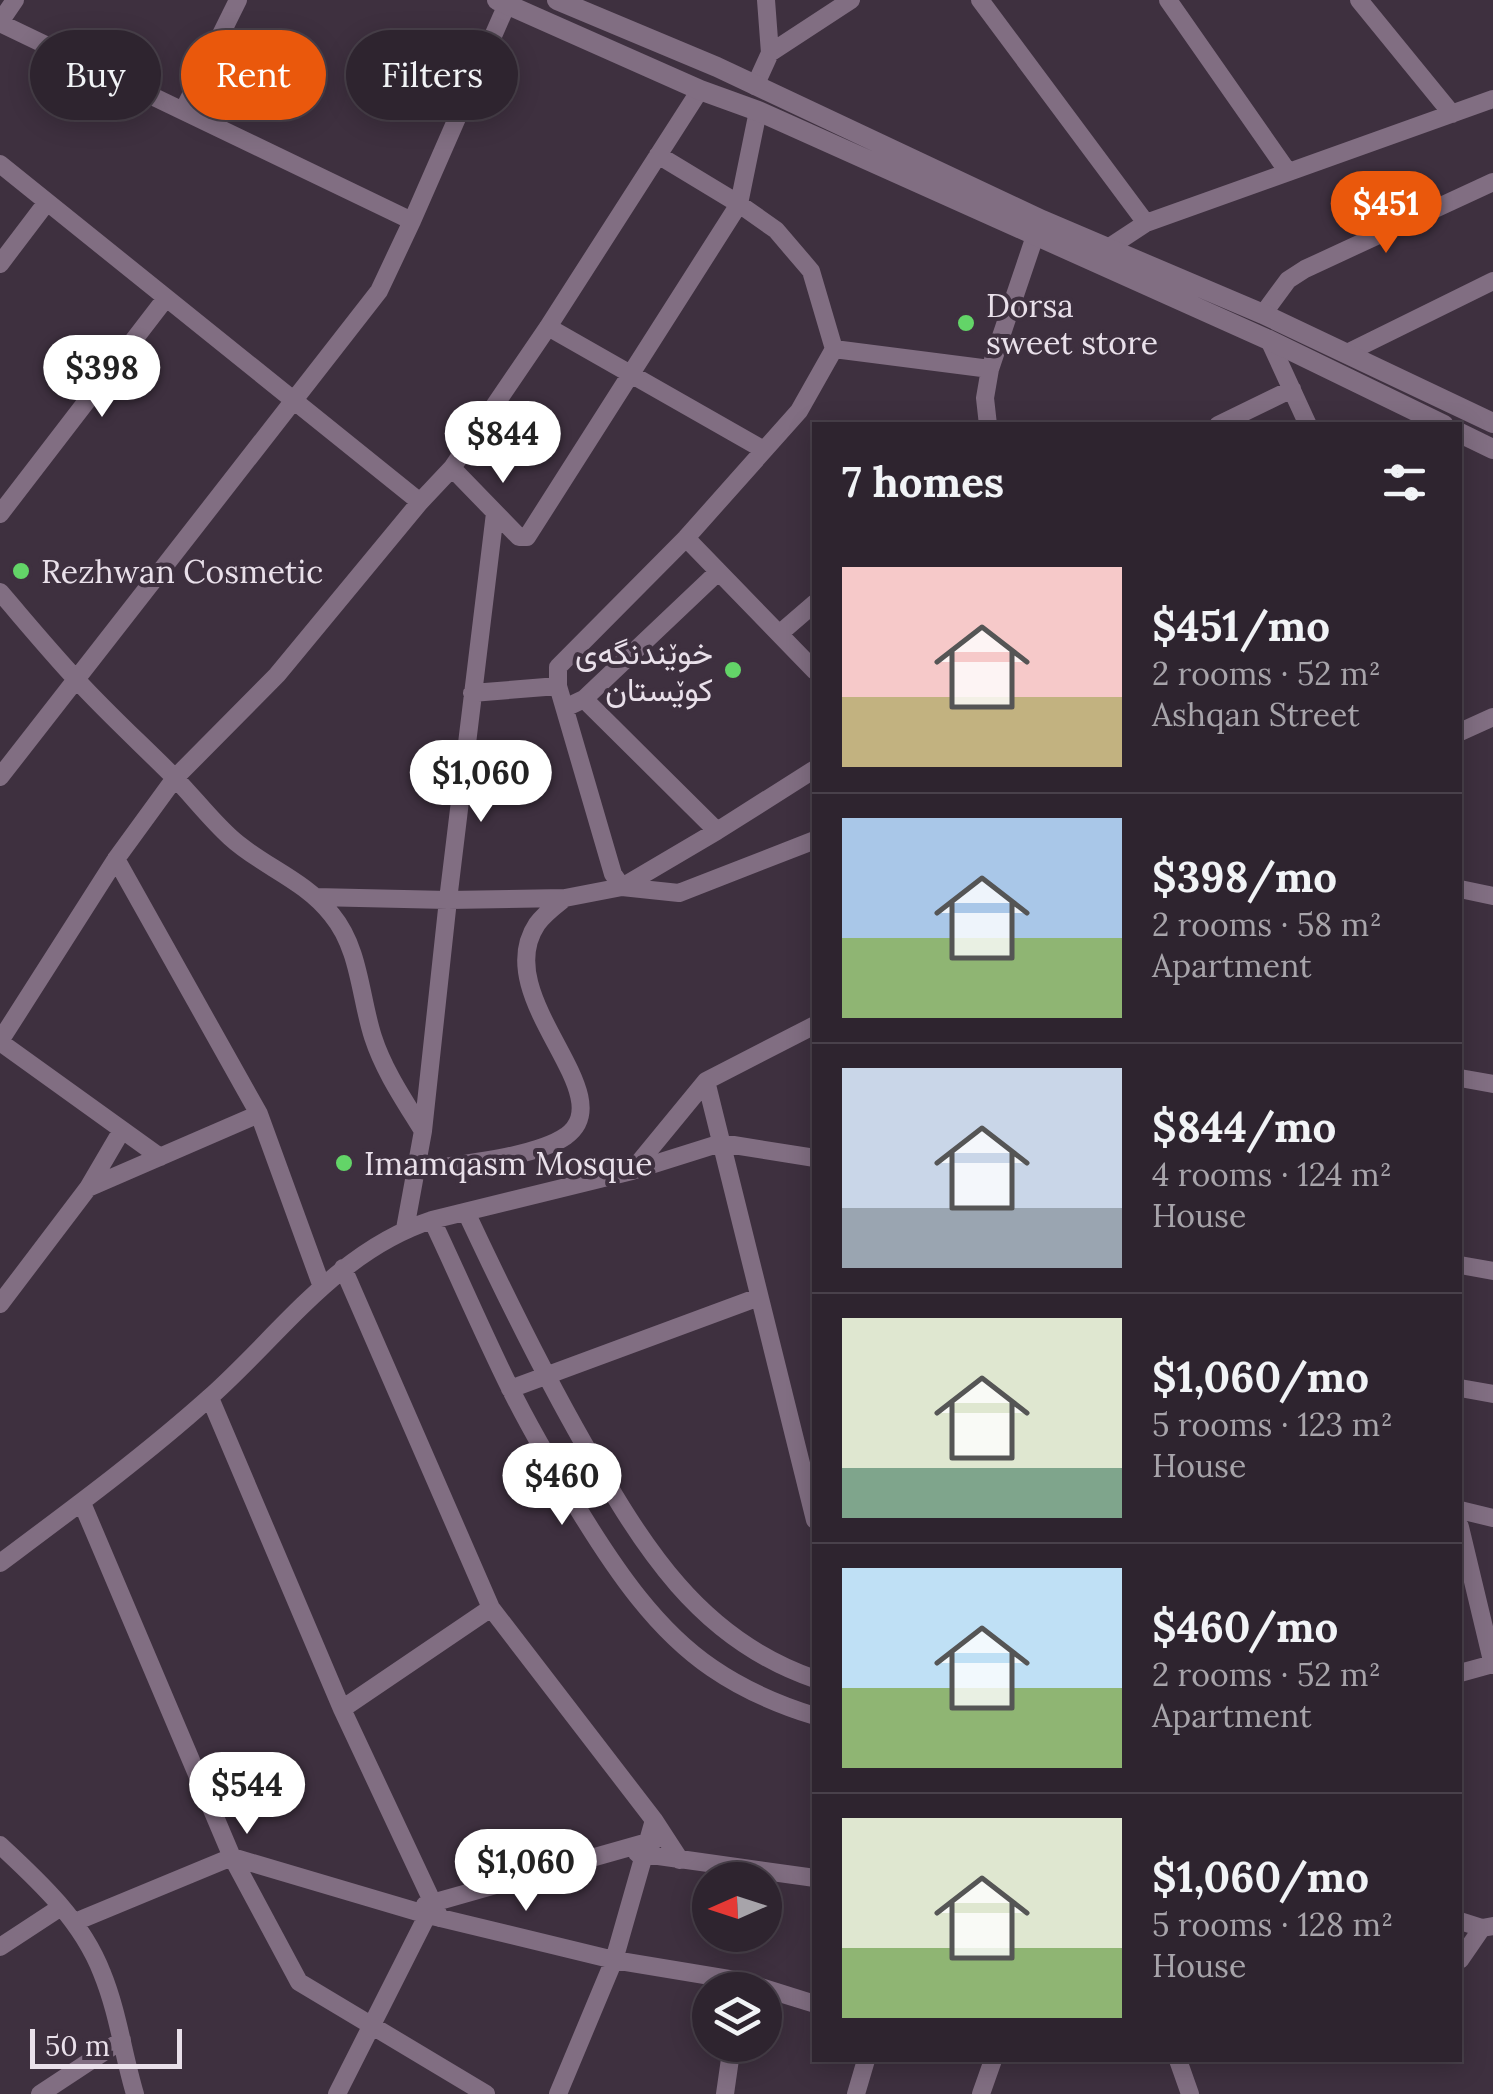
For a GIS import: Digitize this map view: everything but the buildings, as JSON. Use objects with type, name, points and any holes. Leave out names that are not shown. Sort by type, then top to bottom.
[{"type":"street","points":[[15,0],[0,22],[181,110]]},
{"type":"street","points":[[223,30],[238,0]]},
{"type":"street","points":[[557,0],[755,86],[1438,422]]},
{"type":"street","points":[[755,86],[770,53],[766,0]]},
{"type":"street","points":[[770,53],[851,0]]},
{"type":"street","points":[[980,0],[1146,224]]},
{"type":"street","points":[[1168,0],[1288,172]]},
{"type":"street","points":[[1359,0],[1452,114]]},
{"type":"street","points":[[0,777],[379,291],[502,2],[700,90],[758,111],[1035,236],[1105,256],[1264,314],[1493,424]]},
{"type":"street","points":[[160,1157],[0,1042],[116,859],[175,778],[277,675],[452,468],[700,90]]},
{"type":"street","points":[[1105,256],[1146,224],[1493,99]]},
{"type":"street","points":[[452,468],[519,537],[528,537],[739,204],[758,111]]},
{"type":"street","points":[[203,120],[412,221]]},
{"type":"street","points":[[622,887],[614,874],[558,686],[558,667],[686,538],[799,411],[834,349],[812,271],[776,230],[658,155]]},
{"type":"street","points":[[0,164],[420,502]]},
{"type":"street","points":[[1264,314],[1276,293],[1305,269],[1493,182]]},
{"type":"street","points":[[0,264],[47,202]]},
{"type":"street","points":[[988,422],[985,398],[990,369],[1035,236]]},
{"type":"street","points":[[1347,353],[1493,280]]},
{"type":"street","points":[[0,514],[166,298]]},
{"type":"street","points":[[548,327],[764,450]]},
{"type":"street","points":[[1268,340],[1307,422]]},
{"type":"street","points":[[834,349],[990,369]]},
{"type":"street","points":[[1224,422],[1292,389]]},
{"type":"street","points":[[1462,434],[1493,449]]},
{"type":"street","points":[[406,1229],[423,1130],[496,513]]},
{"type":"street","points":[[686,538],[812,668]]},
{"type":"street","points":[[565,708],[584,698],[718,572]]},
{"type":"street","points":[[0,592],[76,680],[229,836],[289,876],[330,911],[346,939],[379,1055],[423,1130]]},
{"type":"street","points":[[779,634],[812,606]]},
{"type":"street","points":[[472,693],[558,686]]},
{"type":"street","points":[[584,698],[717,831]]},
{"type":"street","points":[[1462,731],[1493,718]]},
{"type":"street","points":[[622,887],[812,771]]},
{"type":"street","points":[[315,898],[565,898],[622,887],[679,893],[812,841]]},
{"type":"street","points":[[116,859],[259,1114],[322,1286]]},
{"type":"street","points":[[1462,889],[1493,896]]},
{"type":"street","points":[[417,1171],[532,1150],[557,1141],[577,1124],[581,1107],[576,1083],[534,1002],[528,968],[533,930],[565,898]]},
{"type":"street","points":[[632,1170],[706,1081],[812,1026]]},
{"type":"street","points":[[1462,1078],[1493,1084]]},
{"type":"street","points":[[706,1081],[812,1508]]},
{"type":"street","points":[[88,1188],[259,1114]]},
{"type":"street","points":[[4,1291],[88,1188],[122,1130]]},
{"type":"street","points":[[0,1563],[210,1398],[342,1268],[406,1229],[632,1170],[721,1142],[812,1157]]},
{"type":"street","points":[[466,1212],[545,1376],[663,1570],[715,1623],[738,1640],[812,1679]]},
{"type":"street","points":[[432,1220],[510,1389],[600,1545],[654,1615],[710,1668],[755,1694],[812,1715]]},
{"type":"street","points":[[1462,1265],[1493,1271]]},
{"type":"street","points":[[342,1268],[491,1608],[654,1820],[652,1845],[614,1960],[558,2094]]},
{"type":"street","points":[[510,1389],[759,1297]]},
{"type":"street","points":[[1462,1388],[1493,1394]]},
{"type":"street","points":[[210,1398],[342,1709],[434,1912]]},
{"type":"street","points":[[82,1502],[232,1857],[298,1982],[486,2094]]},
{"type":"street","points":[[1462,1510],[1493,1518]]},
{"type":"street","points":[[1462,1673],[1493,1665],[1463,1555]]},
{"type":"street","points":[[342,1709],[491,1608]]},
{"type":"street","points":[[0,1845],[74,1922],[102,1971],[135,2094]]},
{"type":"street","points":[[652,1845],[680,1860]]},
{"type":"street","points":[[337,2094],[434,1912],[616,1852],[652,1845],[680,1860],[812,1878]]},
{"type":"street","points":[[74,1922],[232,1857],[409,1909],[692,1976]]},
{"type":"street","points":[[0,1946],[61,1907]]},
{"type":"street","points":[[1462,1920],[1488,1927],[1462,1958]]},
{"type":"street","points":[[782,1996],[812,2003]]},
{"type":"street","points":[[40,2094],[122,2040]]},
{"type":"street","points":[[724,2094],[729,2062]]},
{"type":"street","points":[[856,2094],[865,2062]]},
{"type":"street","points":[[981,2094],[992,2062]]},
{"type":"street","points":[[1179,2062],[1190,2094]]},
{"type":"place","name":"Dorsa sweet store","points":[[966,323]]},
{"type":"place","name":"Rezhwan Cosmetic","points":[[21,571]]},
{"type":"place","name":"خوێندنگەی کوێستان","points":[[733,670]]},
{"type":"place","name":"Imamqasm Mosque","points":[[344,1163]]}]
